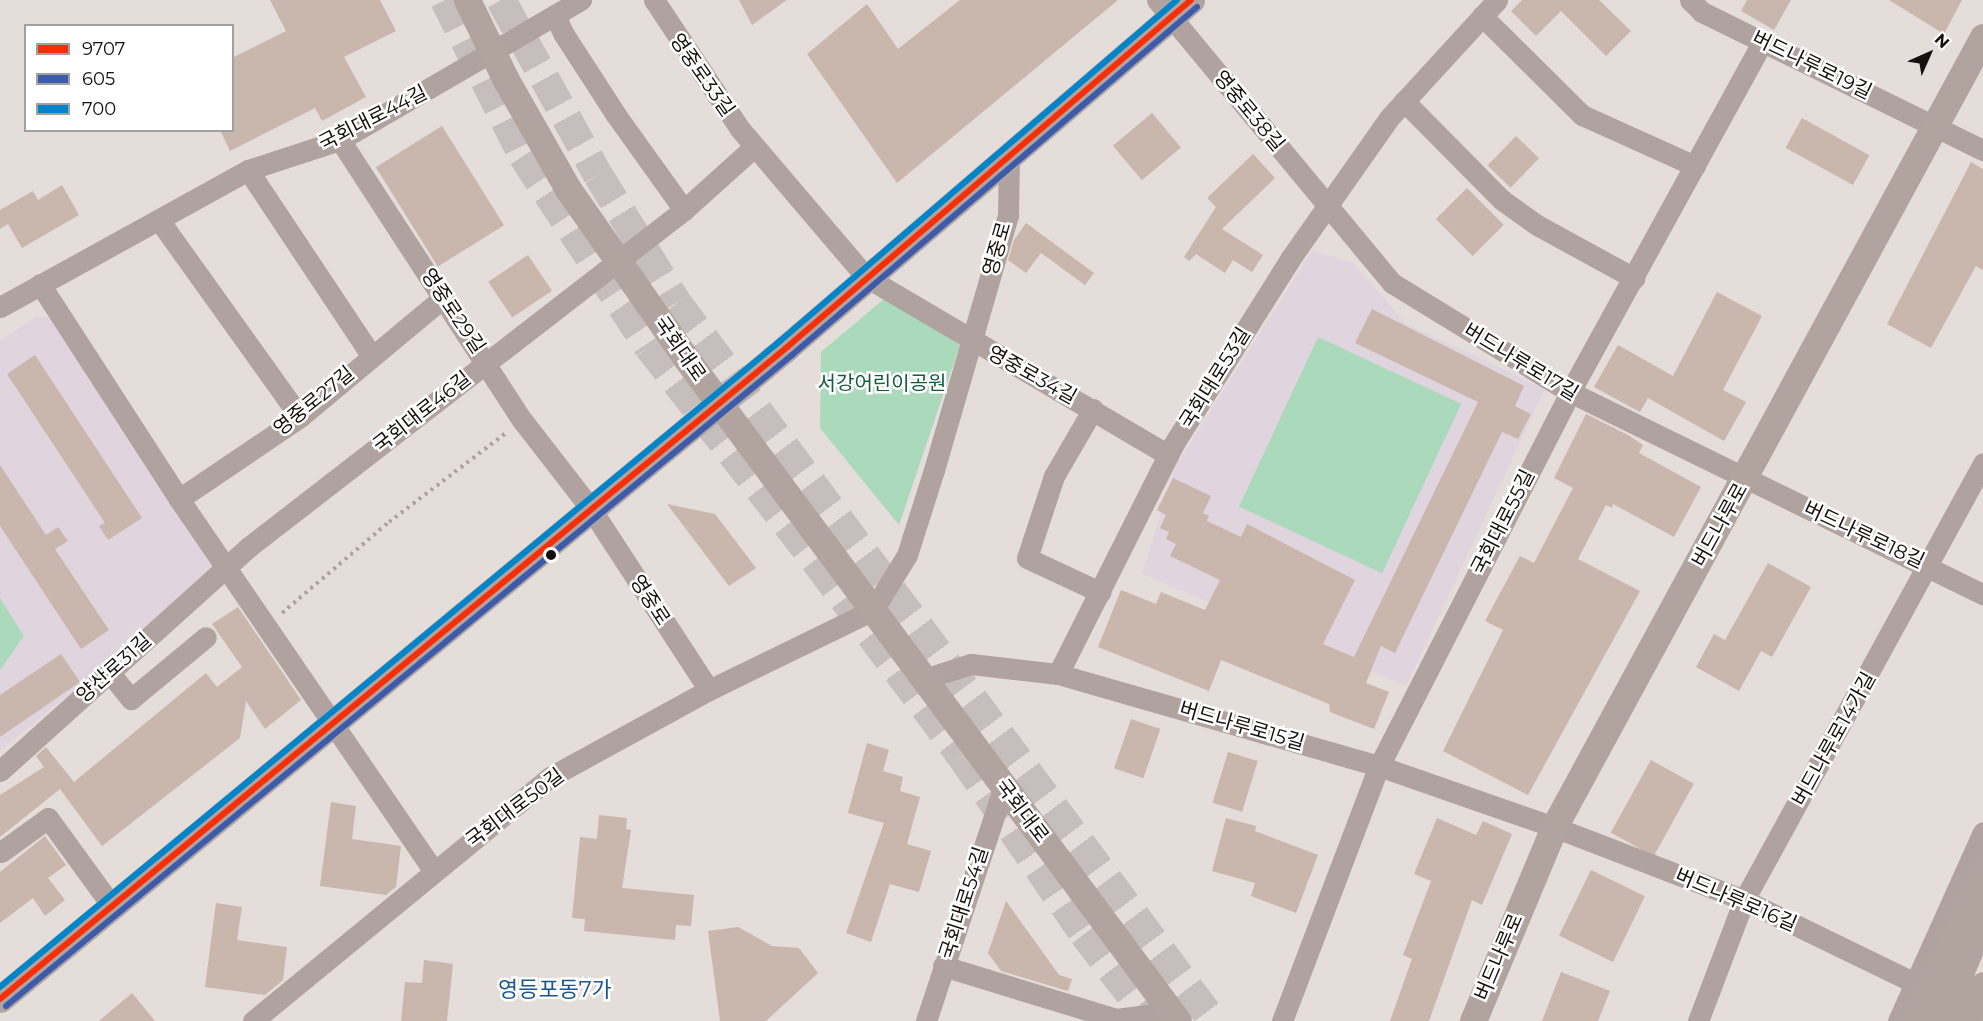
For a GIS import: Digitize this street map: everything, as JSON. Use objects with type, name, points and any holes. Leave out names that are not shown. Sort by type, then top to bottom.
[{"type":"main road","name":"국회대로","points":[[467,0],[568,189],[719,403],[1174,1016]]},
{"type":"main road","points":[[0,999],[719,403],[1009,155],[1173,6]]},
{"type":"main road","name":"버드나루로","points":[[1473,1021],[1554,827],[1983,37]]},
{"type":"main road","points":[[1915,1021],[1983,873]]},
{"type":"main road","points":[[1941,1021],[1983,918]]},
{"type":"main road","points":[[1967,1021],[1983,985]]},
{"type":"street","points":[[494,54],[581,0]]},
{"type":"street","name":"영중로33길","points":[[654,0],[754,147],[866,277]]},
{"type":"street","name":"국회대로53길","points":[[1058,674],[1168,455],[1328,205],[1404,101],[1497,0]]},
{"type":"street","name":"버드나루로19길","points":[[1690,0],[1702,12],[1937,125],[1983,150]]},
{"type":"street","name":"영중로38길","points":[[1173,6],[1328,205]]},
{"type":"street","points":[[555,15],[610,106],[684,210]]},
{"type":"street","points":[[1482,16],[1582,115],[1695,166]]},
{"type":"street","name":"국회대로55길","points":[[1282,1021],[1379,766],[1570,392],[1763,41]]},
{"type":"street","name":"국회대로44길","points":[[0,307],[248,170],[340,140],[494,54]]},
{"type":"street","points":[[1404,101],[1502,200],[1537,225],[1634,278]]},
{"type":"street","name":"영중로29길","points":[[340,140],[487,361],[522,420],[591,510]]},
{"type":"street","points":[[618,260],[684,210],[754,147]]},
{"type":"street","name":"영중로","points":[[970,341],[1008,215],[1009,155]]},
{"type":"street","points":[[248,170],[371,355]]},
{"type":"street","name":"버드나루로17길","points":[[1328,205],[1392,283],[1570,392],[1745,479]]},
{"type":"street","points":[[159,220],[300,417]]},
{"type":"street","name":"국회대로46길","points":[[227,566],[618,260]]},
{"type":"street","name":"영중로34길","points":[[866,277],[970,341],[1093,409],[1168,455]]},
{"type":"street","points":[[40,284],[179,499],[335,722],[434,871]]},
{"type":"street","name":"영중로27길","points":[[179,499],[300,417],[371,355],[444,297]]},
{"type":"street","name":"영중로34길","points":[[873,610],[907,555],[934,470],[970,341]]},
{"type":"street","name":"영중로34길","points":[[1093,409],[1054,476],[1027,558],[1100,592]]},
{"type":"street","name":"버드나루로14가길","points":[[1698,1021],[1744,900],[1929,566],[1983,463]]},
{"type":"street","name":"버드나루로18길","points":[[1745,479],[1983,594]]},
{"type":"street","name":"영중로","points":[[591,510],[709,690]]},
{"type":"street","name":"양산로31길","points":[[0,771],[227,566]]},
{"type":"street","name":"국회대로50길","points":[[253,1021],[550,777],[709,690],[873,610]]},
{"type":"street","points":[[109,672],[130,699],[206,637]]},
{"type":"street","name":"버드나루로15길","points":[[924,679],[971,664],[1058,674],[1379,766],[1554,827]]},
{"type":"street","name":"국회대로54길","points":[[926,1021],[1004,786]]},
{"type":"street","points":[[1,852],[48,818],[112,906]]},
{"type":"street","name":"버드나루로16길","points":[[1554,827],[1744,900],[1913,982]]},
{"type":"street","points":[[1898,1021],[1913,982],[1983,832]]},
{"type":"street","name":"국회대로","points":[[943,966],[1116,1019],[1174,1016]]},
{"type":"path","points":[[268,625],[389,522],[522,420]]},
{"type":"shaded area","points":[[1312,251],[1354,263],[1406,324],[1545,389],[1406,686],[1142,574],[1175,467]]},
{"type":"shaded area","points":[[36,317],[52,317],[215,558],[212,577],[0,751],[0,341]]},
{"type":"green space","name":"서강어린이공원","points":[[884,299],[960,345],[899,525],[820,428],[821,352]]},
{"type":"green space","points":[[1318,337],[1461,404],[1382,573],[1239,506]]},
{"type":"green space","points":[[0,598],[24,636],[0,670]]},
{"type":"building","points":[[270,0],[380,0],[396,31],[344,57],[366,97],[322,121],[315,108],[230,151],[221,132],[234,132],[234,57],[286,31]]},
{"type":"building","points":[[739,0],[787,0],[752,25]]},
{"type":"building","points":[[960,0],[1118,0],[897,183],[807,54],[867,4],[898,49]]},
{"type":"building","points":[[1522,0],[1599,0],[1631,31],[1606,56],[1561,11],[1536,36],[1511,11]]},
{"type":"building","points":[[1747,0],[1791,0],[1774,30],[1741,11]]},
{"type":"building","points":[[1889,0],[1962,0],[1944,34]]},
{"type":"building","points":[[1152,113],[1181,147],[1142,180],[1113,146]]},
{"type":"building","points":[[1802,118],[1869,155],[1853,185],[1786,148]]},
{"type":"building","points":[[442,126],[504,225],[438,267],[376,167]]},
{"type":"building","points":[[1516,136],[1539,158],[1511,188],[1488,165]]},
{"type":"building","points":[[1253,154],[1275,178],[1222,229],[1263,255],[1252,272],[1233,260],[1225,273],[1196,254],[1189,261],[1184,257],[1216,207],[1207,198]]},
{"type":"building","points":[[1971,162],[1983,169],[1983,270],[1976,266],[1931,348],[1887,324]]},
{"type":"building","points":[[62,185],[79,215],[22,248],[8,224],[0,229],[0,210],[33,191],[38,200]]},
{"type":"building","points":[[1467,188],[1504,225],[1473,256],[1436,219]]},
{"type":"building","points":[[1026,223],[1094,273],[1085,285],[1041,253],[1026,273],[1008,260],[1014,240]]},
{"type":"building","points":[[528,255],[552,291],[512,317],[488,282]]},
{"type":"building","points":[[1717,292],[1762,316],[1723,390],[1746,402],[1724,441],[1648,398],[1640,412],[1594,387],[1618,345],[1673,376]]},
{"type":"building","points":[[1372,309],[1524,386],[1515,406],[1531,414],[1518,439],[1502,432],[1395,653],[1381,646],[1366,683],[1389,692],[1374,729],[1330,712],[1329,704],[1221,660],[1209,691],[1098,647],[1121,590],[1156,604],[1161,592],[1205,610],[1220,580],[1170,556],[1176,544],[1166,539],[1169,532],[1160,528],[1166,515],[1157,510],[1173,478],[1211,496],[1203,513],[1209,516],[1207,521],[1241,537],[1247,524],[1355,580],[1323,644],[1354,657],[1478,402],[1355,343]]},
{"type":"building","points":[[35,355],[142,518],[108,540],[99,526],[105,523],[7,374]]},
{"type":"building","points":[[1586,414],[1628,435],[1643,445],[1639,453],[1701,487],[1674,537],[1613,504],[1612,508],[1606,505],[1578,559],[1640,591],[1528,795],[1443,751],[1503,630],[1485,621],[1520,556],[1534,563],[1573,488],[1554,478]]},
{"type":"building","points":[[0,465],[46,535],[58,527],[68,541],[55,549],[109,630],[81,649],[0,526]]},
{"type":"building","points":[[667,504],[715,514],[756,568],[729,586]]},
{"type":"building","points":[[1768,563],[1811,587],[1772,657],[1761,651],[1739,691],[1696,667],[1714,634],[1725,640]]},
{"type":"building","points":[[238,607],[301,700],[265,729],[246,701],[240,738],[102,846],[60,789],[0,837],[0,795],[44,767],[36,756],[46,747],[74,782],[206,673],[217,687],[242,667],[212,624]]},
{"type":"building","points":[[61,654],[80,682],[0,737],[0,695]]},
{"type":"building","points":[[1131,719],[1160,729],[1143,778],[1114,768]]},
{"type":"building","points":[[867,743],[889,750],[883,771],[903,777],[900,791],[920,797],[907,844],[931,851],[919,892],[890,884],[871,942],[846,933],[884,823],[848,813]]},
{"type":"building","points":[[1228,752],[1258,761],[1242,812],[1213,803]]},
{"type":"building","points":[[1651,760],[1694,784],[1654,856],[1611,833]]},
{"type":"building","points":[[331,802],[356,806],[352,839],[401,846],[396,887],[386,895],[320,886]]},
{"type":"building","points":[[599,815],[627,818],[626,829],[631,830],[622,888],[694,895],[691,926],[676,925],[675,940],[584,931],[585,919],[572,918],[580,837],[597,839]]},
{"type":"building","points":[[1226,818],[1256,826],[1255,831],[1318,855],[1296,913],[1251,896],[1255,883],[1212,871]]},
{"type":"building","points":[[1437,818],[1476,835],[1483,821],[1512,834],[1482,905],[1472,900],[1429,1021],[1390,1021],[1412,959],[1403,955],[1431,881],[1414,874]]},
{"type":"building","points":[[45,836],[66,865],[48,878],[65,900],[45,916],[33,898],[0,923],[0,872]]},
{"type":"building","points":[[1591,870],[1645,896],[1613,962],[1559,936]]},
{"type":"building","points":[[1006,901],[1059,975],[1072,979],[1068,991],[1001,971],[988,953]]},
{"type":"building","points":[[216,903],[242,907],[237,940],[287,947],[283,980],[265,995],[205,987]]},
{"type":"building","points":[[738,927],[772,946],[799,948],[818,973],[766,1021],[720,1021],[708,931]]},
{"type":"building","points":[[424,960],[453,964],[447,1021],[401,1021],[405,982],[422,983]]},
{"type":"building","points":[[1561,972],[1610,991],[1598,1021],[1542,1021]]},
{"type":"building","points":[[132,993],[155,1021],[99,1021]]},
{"type":"tunnel","points":[[445,0],[523,156],[649,347],[817,563],[962,757],[1084,934],[1151,1021]]},
{"type":"tunnel","points":[[501,0],[598,175],[677,303],[1213,1021]]},
{"type":"transit line","name":"700","points":[[0,987],[780,341],[1177,0]]},
{"type":"transit line","name":"9707","points":[[0,999],[786,348],[1191,0]]},
{"type":"transit line","name":"605","points":[[6,1006],[792,355],[1197,7]]},
{"type":"district","name":"영등포동7가","points":[[555,990]]}]
